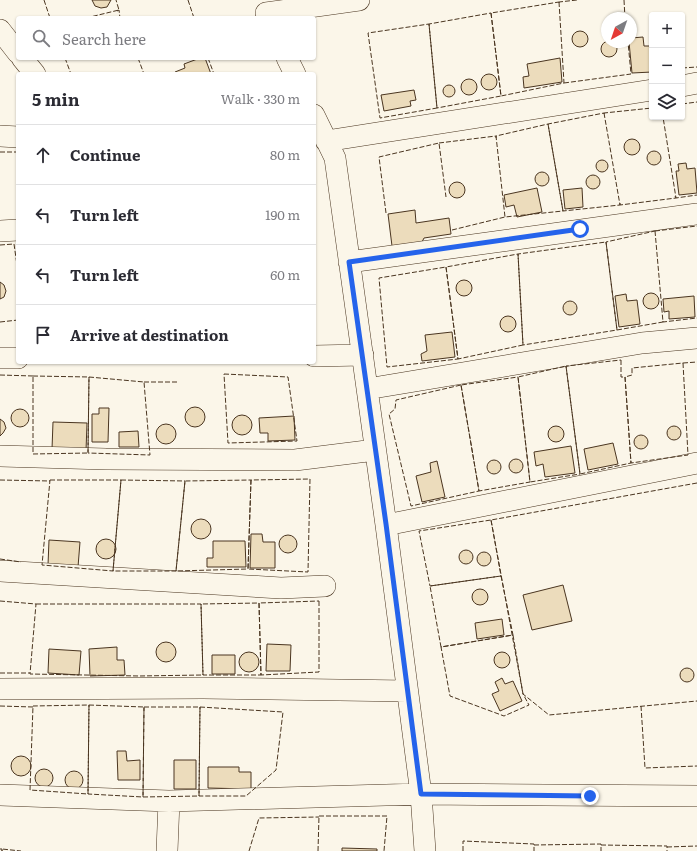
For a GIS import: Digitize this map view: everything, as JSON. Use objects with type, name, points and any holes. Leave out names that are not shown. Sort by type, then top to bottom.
[{"type":"street","points":[[265,10],[359,0]]},
{"type":"street","points":[[0,30],[16,50]]},
{"type":"street","points":[[24,60],[33,72]]},
{"type":"street","points":[[288,60],[294,72]]},
{"type":"street","points":[[685,85],[697,83]]},
{"type":"street","points":[[326,141],[649,90]]},
{"type":"street","points":[[316,119],[334,158],[386,524],[421,794],[425,851]]},
{"type":"street","points":[[0,136],[16,137]]},
{"type":"street","points":[[349,262],[697,214]]},
{"type":"street","points":[[0,231],[16,230]]},
{"type":"street","points":[[367,389],[642,343],[697,338]]},
{"type":"street","points":[[316,356],[362,355]]},
{"type":"street","points":[[0,358],[16,358]]},
{"type":"street","points":[[0,456],[106,459],[294,460],[375,450]]},
{"type":"street","points":[[386,524],[697,463]]},
{"type":"street","points":[[0,571],[281,588],[325,586]]},
{"type":"street","points":[[0,689],[203,688],[407,690]]},
{"type":"street","points":[[0,795],[169,801],[421,794],[697,796]]},
{"type":"street","points":[[167,851],[169,801]]},
{"type":"building","points":[[92,0],[111,0],[107,7],[101,8],[95,6]]},
{"type":"building","points":[[580,31],[587,36],[588,39],[583,46],[580,47],[573,42],[572,39],[577,32]]},
{"type":"building","points":[[643,37],[644,46],[649,46],[649,72],[632,73],[630,48],[637,48],[637,38]]},
{"type":"building","points":[[601,48],[617,48],[615,55],[609,57],[603,55],[601,49]]},
{"type":"building","points":[[560,58],[562,82],[524,88],[523,77],[529,76],[527,64]]},
{"type":"building","points":[[195,60],[206,60],[210,72],[175,72],[185,68],[184,64]]},
{"type":"building","points":[[489,74],[495,76],[497,82],[495,88],[489,90],[483,88],[481,82],[483,76]]},
{"type":"building","points":[[469,79],[475,81],[477,87],[475,93],[469,95],[463,93],[461,87],[463,81]]},
{"type":"building","points":[[451,85],[454,86],[454,96],[447,97],[444,96],[443,89],[444,86]]},
{"type":"building","points":[[414,90],[416,100],[410,101],[411,106],[384,111],[381,95]]},
{"type":"building","points":[[632,139],[639,144],[640,147],[635,154],[632,155],[625,150],[624,147],[629,140]]},
{"type":"building","points":[[654,151],[659,153],[661,158],[659,163],[654,165],[649,163],[647,158],[649,153]]},
{"type":"building","points":[[600,160],[604,160],[608,166],[604,172],[600,172],[596,168],[596,164]]},
{"type":"building","points":[[686,163],[687,169],[695,168],[697,193],[679,195],[676,171],[679,171],[678,164]]},
{"type":"building","points":[[539,172],[545,172],[549,176],[549,182],[545,186],[539,186],[535,182],[535,176]]},
{"type":"building","points":[[590,175],[596,175],[600,179],[600,185],[596,189],[590,189],[586,185],[586,179]]},
{"type":"building","points":[[454,182],[460,182],[465,187],[463,196],[460,198],[454,198],[449,193],[449,187]]},
{"type":"building","points":[[537,188],[542,212],[517,217],[514,205],[506,207],[504,195]]},
{"type":"building","points":[[582,188],[583,207],[565,209],[563,190]]},
{"type":"building","points":[[415,210],[416,223],[449,218],[451,234],[424,238],[422,242],[392,246],[388,214]]},
{"type":"building","points":[[464,280],[470,282],[472,288],[470,294],[464,296],[458,294],[456,288],[458,282]]},
{"type":"building","points":[[0,282],[4,285],[6,291],[4,297],[0,299]]},
{"type":"building","points":[[651,293],[657,295],[659,301],[657,307],[651,309],[645,307],[643,301],[645,295]]},
{"type":"building","points":[[626,294],[627,301],[637,300],[640,324],[619,327],[615,296]]},
{"type":"building","points":[[694,296],[695,317],[669,319],[669,311],[664,312],[663,299]]},
{"type":"building","points":[[567,301],[573,301],[577,305],[577,311],[573,315],[567,315],[563,311],[563,305]]},
{"type":"building","points":[[508,316],[515,321],[516,324],[511,331],[508,332],[501,327],[500,324],[505,317]]},
{"type":"building","points":[[452,332],[455,357],[422,361],[421,354],[427,351],[425,335]]},
{"type":"building","points":[[195,407],[202,410],[205,417],[202,424],[195,427],[188,424],[185,417],[188,410]]},
{"type":"building","points":[[99,408],[109,408],[108,442],[92,442],[92,414],[99,414]]},
{"type":"building","points":[[16,409],[24,409],[29,414],[27,425],[24,427],[16,427],[11,422],[11,414]]},
{"type":"building","points":[[242,415],[249,418],[252,425],[249,432],[242,435],[235,432],[232,425],[235,418]]},
{"type":"building","points":[[294,416],[295,440],[268,441],[268,433],[260,433],[259,418]]},
{"type":"building","points":[[0,419],[4,422],[6,428],[0,436]]},
{"type":"building","points":[[53,422],[87,423],[86,451],[52,449]]},
{"type":"building","points":[[166,424],[173,427],[176,434],[173,441],[166,444],[159,441],[156,434],[159,427]]},
{"type":"building","points":[[553,426],[559,426],[564,431],[562,440],[559,442],[553,442],[548,437],[548,431]]},
{"type":"building","points":[[671,426],[677,426],[681,430],[681,436],[677,440],[671,440],[667,436],[667,430]]},
{"type":"building","points":[[138,431],[139,447],[119,447],[119,432]]},
{"type":"building","points":[[638,435],[644,435],[648,439],[648,445],[644,449],[638,449],[634,445],[634,439]]},
{"type":"building","points":[[613,443],[618,464],[588,470],[584,449]]},
{"type":"building","points":[[571,446],[575,473],[545,477],[543,464],[536,466],[534,452]]},
{"type":"building","points":[[513,459],[519,459],[523,463],[523,469],[519,473],[513,473],[509,469],[509,463]]},
{"type":"building","points":[[491,460],[497,460],[501,464],[501,470],[497,474],[491,474],[487,470],[487,464]]},
{"type":"building","points":[[437,461],[445,497],[422,502],[416,476],[431,472],[430,463]]},
{"type":"building","points":[[201,519],[208,522],[211,529],[208,536],[201,539],[194,536],[191,529],[194,522]]},
{"type":"building","points":[[251,534],[262,534],[263,542],[275,542],[275,568],[250,568]]},
{"type":"building","points":[[284,535],[292,535],[297,540],[295,551],[292,553],[284,553],[279,548],[279,540]]},
{"type":"building","points":[[106,539],[113,542],[116,549],[113,556],[106,559],[99,556],[96,549],[99,542]]},
{"type":"building","points":[[49,540],[80,542],[78,567],[48,565]]},
{"type":"building","points":[[213,541],[245,541],[246,567],[207,567],[207,558],[213,558]]},
{"type":"building","points":[[463,550],[469,550],[473,554],[473,560],[469,564],[463,564],[459,560],[459,554]]},
{"type":"building","points":[[481,552],[487,552],[491,556],[491,562],[487,566],[481,566],[477,562],[477,556]]},
{"type":"building","points":[[563,585],[572,621],[532,630],[523,595]]},
{"type":"building","points":[[477,589],[483,589],[488,594],[486,603],[483,605],[477,605],[472,600],[472,594]]},
{"type":"building","points":[[502,619],[504,635],[477,639],[475,623]]},
{"type":"building","points":[[166,642],[173,645],[176,652],[173,659],[166,662],[159,659],[156,652],[159,645]]},
{"type":"building","points":[[267,644],[291,645],[290,671],[266,671]]},
{"type":"building","points":[[117,647],[117,660],[124,660],[125,675],[90,676],[89,649]]},
{"type":"building","points":[[49,649],[81,651],[79,675],[48,673]]},
{"type":"building","points":[[249,652],[256,655],[259,662],[256,669],[249,672],[242,669],[239,662],[242,655]]},
{"type":"building","points":[[502,652],[508,654],[510,660],[508,666],[502,668],[496,666],[494,660],[496,654]]},
{"type":"building","points":[[212,655],[235,655],[235,674],[212,674]]},
{"type":"building","points":[[684,668],[690,668],[694,672],[694,678],[690,682],[684,682],[680,678],[680,672]]},
{"type":"building","points":[[502,678],[505,684],[513,681],[522,701],[500,711],[492,694],[499,691],[495,682]]},
{"type":"building","points":[[117,751],[126,751],[127,761],[140,760],[140,780],[118,780]]},
{"type":"building","points":[[21,756],[28,759],[31,766],[28,773],[21,776],[14,773],[11,766],[14,759]]},
{"type":"building","points":[[174,760],[196,760],[196,789],[174,789]]},
{"type":"building","points":[[208,767],[239,767],[239,772],[251,772],[251,789],[208,788]]},
{"type":"building","points":[[40,769],[48,769],[53,774],[51,785],[48,787],[40,787],[35,782],[35,774]]},
{"type":"building","points":[[74,771],[80,774],[83,780],[80,786],[74,789],[68,786],[65,780],[68,774]]},
{"type":"building","points":[[342,848],[377,849],[377,851],[342,851]]},
{"type":"fence","points":[[44,0],[49,16]]},
{"type":"fence","points":[[94,16],[119,10],[116,0]]},
{"type":"fence","points":[[188,0],[193,16]]},
{"type":"fence","points":[[559,3],[577,0]]},
{"type":"fence","points":[[624,0],[625,12]]},
{"type":"fence","points":[[559,2],[564,83],[501,96],[491,13],[559,2]]},
{"type":"fence","points":[[117,11],[119,10],[120,16]]},
{"type":"fence","points":[[491,13],[501,96],[437,108],[429,24],[491,13]]},
{"type":"fence","points":[[429,24],[437,108],[380,118],[368,33],[429,24]]},
{"type":"fence","points":[[564,83],[631,74],[629,48]]},
{"type":"fence","points":[[66,60],[70,72]]},
{"type":"fence","points":[[139,60],[143,72]]},
{"type":"fence","points":[[209,60],[213,72]]},
{"type":"fence","points":[[685,68],[697,67]]},
{"type":"fence","points":[[685,104],[697,102]]},
{"type":"fence","points":[[604,114],[649,108]]},
{"type":"fence","points":[[604,113],[620,205],[563,211],[548,124],[604,113]]},
{"type":"fence","points":[[620,203],[620,205],[676,198],[663,120]]},
{"type":"fence","points":[[548,124],[563,211],[505,217],[496,136],[548,124]]},
{"type":"fence","points":[[439,143],[496,136],[496,138]]},
{"type":"fence","points":[[386,213],[379,157],[439,143],[446,197]]},
{"type":"fence","points":[[0,152],[16,152]]},
{"type":"fence","points":[[675,196],[676,198],[697,195]]},
{"type":"fence","points":[[452,230],[505,217]]},
{"type":"fence","points":[[655,231],[697,226]]},
{"type":"fence","points":[[655,231],[663,322],[617,330],[606,242],[655,231]]},
{"type":"fence","points":[[606,242],[617,330],[523,345],[518,254],[606,242]]},
{"type":"fence","points":[[0,245],[14,244],[16,258]]},
{"type":"fence","points":[[518,254],[523,345],[458,359],[446,267],[518,254]]},
{"type":"fence","points":[[446,267],[458,359],[387,367],[379,278],[446,267]]},
{"type":"fence","points":[[663,321],[697,318]]},
{"type":"fence","points":[[0,322],[16,320]]},
{"type":"fence","points":[[621,360],[621,377],[625,377],[631,463],[580,474],[566,366],[621,360]]},
{"type":"fence","points":[[683,363],[697,362]]},
{"type":"fence","points":[[683,363],[688,455],[631,463],[625,377],[632,375],[632,368],[683,363]]},
{"type":"fence","points":[[566,366],[580,474],[530,482],[518,377],[566,366]]},
{"type":"fence","points":[[224,374],[288,377],[297,441],[228,443],[224,374]]},
{"type":"fence","points":[[0,375],[33,376]]},
{"type":"fence","points":[[33,376],[89,377],[88,453],[33,454],[33,376]]},
{"type":"fence","points":[[89,377],[144,382],[150,455],[88,453],[89,377]]},
{"type":"fence","points":[[518,377],[530,482],[479,491],[461,385],[518,377]]},
{"type":"fence","points":[[144,382],[178,382]]},
{"type":"fence","points":[[461,385],[479,491],[411,506],[389,414],[395,409],[396,400],[461,385]]},
{"type":"fence","points":[[310,479],[308,572],[248,569],[251,480],[310,479]]},
{"type":"fence","points":[[0,480],[50,481]]},
{"type":"fence","points":[[50,480],[121,480],[113,571],[42,565],[50,480]]},
{"type":"fence","points":[[121,480],[185,481],[176,571],[113,571],[121,480]]},
{"type":"fence","points":[[251,480],[248,569],[176,571],[185,481],[251,480]]},
{"type":"fence","points":[[697,483],[491,520],[523,694],[549,715],[697,701]]},
{"type":"fence","points":[[491,520],[501,576],[430,586],[419,531],[491,520]]},
{"type":"fence","points":[[0,559],[21,562]]},
{"type":"fence","points":[[501,576],[513,635],[441,647],[430,586],[501,576]]},
{"type":"fence","points":[[0,601],[36,604]]},
{"type":"fence","points":[[319,601],[319,672],[261,675],[259,603],[319,601]]},
{"type":"fence","points":[[259,603],[261,675],[203,675],[201,604],[259,603]]},
{"type":"fence","points":[[36,604],[201,604],[203,675],[139,676],[30,674],[36,604]]},
{"type":"fence","points":[[513,635],[523,694],[529,705],[504,716],[450,696],[441,647],[513,635]]},
{"type":"fence","points":[[0,673],[30,673]]},
{"type":"fence","points":[[89,705],[144,707],[143,797],[88,794],[89,705]]},
{"type":"fence","points":[[89,705],[88,794],[30,790],[33,706],[89,705]]},
{"type":"fence","points":[[0,706],[33,707]]},
{"type":"fence","points":[[641,706],[645,768],[697,766]]},
{"type":"fence","points":[[144,707],[200,707],[199,796],[143,797],[144,707]]},
{"type":"fence","points":[[200,707],[283,712],[276,770],[246,796],[199,796],[200,707]]},
{"type":"fence","points":[[318,851],[319,816],[387,816],[384,851]]},
{"type":"fence","points":[[249,851],[259,818],[319,817]]},
{"type":"fence","points":[[463,851],[463,841],[534,844],[534,851]]},
{"type":"fence","points":[[534,845],[601,844],[601,851]]},
{"type":"fence","points":[[601,845],[667,846],[667,851]]},
{"type":"fence","points":[[667,847],[697,846]]},
{"type":"fence","points":[[0,849],[2,849],[2,851],[2,849],[21,851]]},
{"type":"route","points":[[580,229],[349,262],[386,524],[421,794],[590,796]]}]
